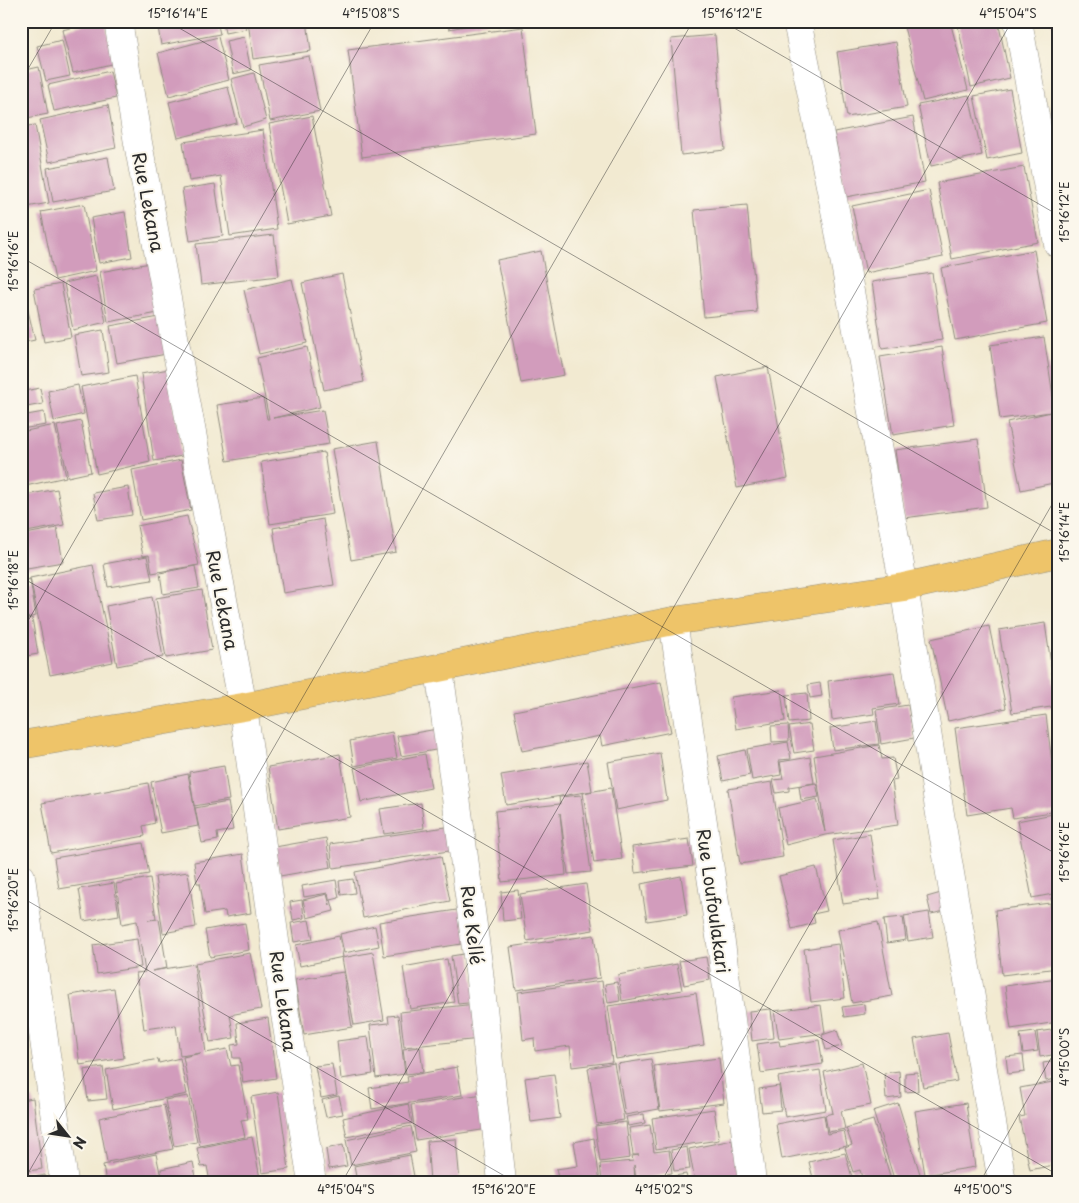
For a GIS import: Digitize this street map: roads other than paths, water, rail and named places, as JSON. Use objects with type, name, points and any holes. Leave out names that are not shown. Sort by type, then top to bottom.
[{"type":"main road","points":[[21,745],[243,707],[673,621],[904,587],[1058,552]]},
{"type":"street","name":"Rue Lekana","points":[[118,21],[138,143],[243,707],[285,1014],[312,1182]]},
{"type":"street","points":[[797,21],[836,215],[904,587],[1002,1182]]},
{"type":"street","points":[[1018,21],[1058,244]]},
{"type":"street","name":"Rue Loufoulakari","points":[[673,621],[723,960],[752,1182]]},
{"type":"street","name":"Rue Kellé","points":[[440,669],[479,971],[502,1182]]},
{"type":"street","points":[[21,877],[64,1182]]}]
